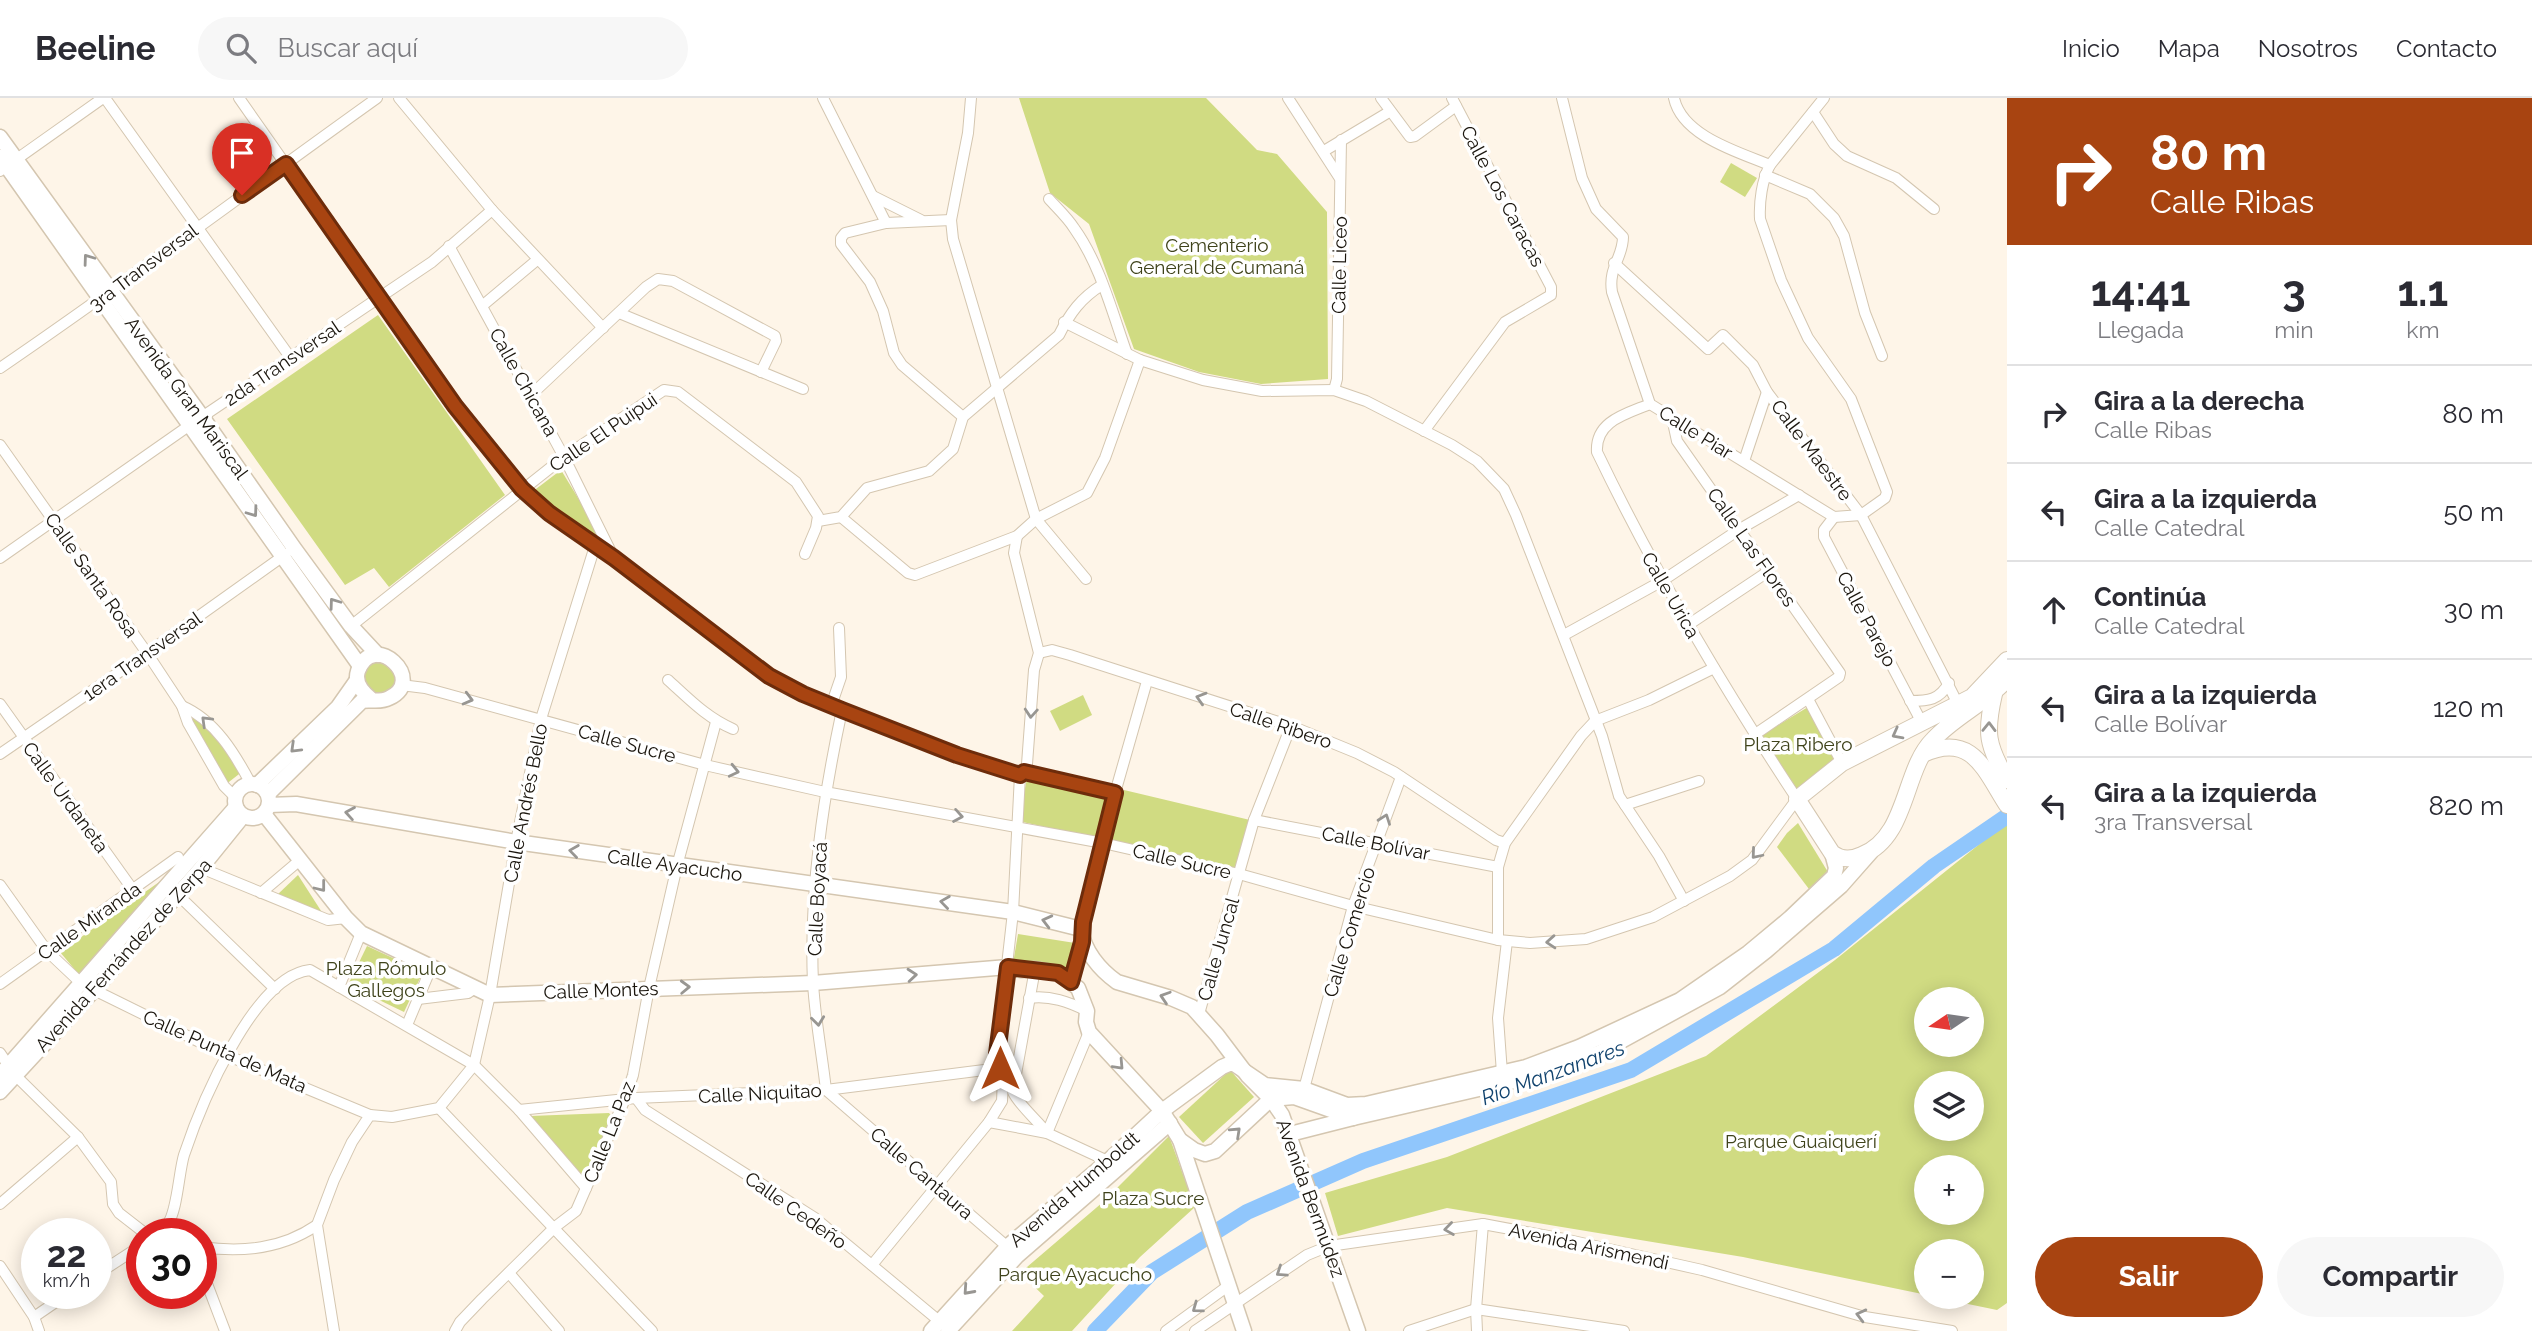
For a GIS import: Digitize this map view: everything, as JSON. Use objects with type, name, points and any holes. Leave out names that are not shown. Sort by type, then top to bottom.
[{"type":"main road","points":[[2007,660],[1979,691],[1842,762],[1797,799],[1832,853],[1839,858],[1848,859],[1871,852],[1882,841],[1901,811],[1921,755],[1943,730],[1994,694],[2007,679]]},
{"type":"main road","points":[[1994,694],[1987,731],[1990,764],[2007,805]]},
{"type":"main road","points":[[1921,755],[1940,747],[1955,746],[1990,764],[2007,780]]},
{"type":"street","points":[[6,164],[104,98],[290,357]]},
{"type":"street","points":[[239,98],[455,406],[522,489],[549,513],[614,558],[769,676],[803,694],[957,755],[1022,774],[1115,793]]},
{"type":"street","points":[[399,98],[492,210],[603,328]]},
{"type":"street","points":[[823,98],[886,223]]},
{"type":"street","points":[[971,98],[968,133],[951,220],[953,239],[1036,519],[1086,579]]},
{"type":"street","points":[[1288,98],[1340,179]]},
{"type":"street","points":[[1381,98],[1410,137],[1454,102]]},
{"type":"street","name":"Calle Piar","points":[[1562,98],[1582,178],[1596,209],[1623,237],[1623,245],[1614,263],[1610,280],[1650,404],[1834,517]]},
{"type":"street","points":[[1674,98],[1677,110],[1684,120],[1715,142],[1770,164]]},
{"type":"street","points":[[1824,98],[1770,164],[1765,175],[1759,210],[1781,280],[1808,338],[1851,399],[1886,492],[1885,498],[1861,515],[1834,517]]},
{"type":"street","name":"3ra Transversal","points":[[0,368],[105,296],[370,100]]},
{"type":"street","name":"Calle Los Caracas","points":[[1424,431],[1505,322],[1551,295],[1551,287],[1454,102]]},
{"type":"street","points":[[1324,151],[1389,112]]},
{"type":"street","points":[[1813,112],[1834,144],[1847,156],[1896,178],[1934,209]]},
{"type":"street","name":"Avenida Gran Mariscal","points":[[0,137],[6,164],[197,421],[289,552],[379,655]]},
{"type":"street","name":"Calle Liceo","points":[[1334,390],[1337,379],[1341,140]]},
{"type":"street","points":[[1765,175],[1810,194],[1834,218],[1844,236],[1865,313],[1882,356]]},
{"type":"street","points":[[873,196],[925,221]]},
{"type":"street","points":[[1049,199],[1073,227],[1102,285],[1127,354]]},
{"type":"street","name":"2da Transversal","points":[[0,558],[432,261],[492,210]]},
{"type":"street","points":[[951,220],[886,223],[845,233],[841,244],[870,282],[883,311],[894,353],[902,365],[963,417]]},
{"type":"street","name":"Calle Chicana","points":[[449,246],[564,457],[614,558]]},
{"type":"street","points":[[482,306],[537,260]]},
{"type":"street","name":"Calle Maestre","points":[[1614,263],[1709,349],[1723,335],[1753,365],[1767,392],[1861,515],[1958,704]]},
{"type":"street","points":[[531,395],[658,279],[673,281],[775,336],[776,341],[761,372]]},
{"type":"street","points":[[804,554],[818,521],[841,517],[867,488],[929,471],[953,449],[963,417],[1059,335],[1064,322],[1079,301],[1102,285]]},
{"type":"street","points":[[619,313],[803,389]]},
{"type":"street","points":[[1064,322],[1140,360],[1203,380],[1262,391],[1334,390],[1366,401],[1476,461],[1504,489],[1602,736],[1619,796],[1659,856],[1684,901]]},
{"type":"street","points":[[841,517],[908,573],[915,575],[1017,536],[1036,519],[1087,493],[1105,458],[1140,360]]},
{"type":"street","name":"Calle El Puipui","points":[[351,626],[564,457],[664,390],[678,392],[796,482],[818,516],[818,521]]},
{"type":"street","points":[[1744,461],[1767,392]]},
{"type":"street","name":"Calle Urica","points":[[1650,404],[1605,426],[1596,440],[1597,452],[1662,581],[1754,735],[1797,799]]},
{"type":"street","name":"Calle Las Flores","points":[[1672,418],[1677,441],[1840,673],[1839,677],[1808,699]]},
{"type":"street","name":"Calle Santa Rosa","points":[[0,445],[148,653],[182,706],[203,751],[238,806]]},
{"type":"street","points":[[1564,635],[1662,581],[1740,529],[1799,495]]},
{"type":"street","name":"Calle Parejo","points":[[1834,517],[1824,530],[1824,537],[1921,721]]},
{"type":"street","points":[[872,1265],[989,1122],[1002,1101],[1003,1078],[997,1054],[1013,912],[1022,774],[1027,764],[1034,670],[1039,653],[1014,553],[1017,536]]},
{"type":"street","name":"Calle Andrés Bello","points":[[474,1065],[490,995],[516,842],[541,719],[594,546]]},
{"type":"street","name":"Avenida Gran Mariscal","points":[[289,552],[359,673]]},
{"type":"street","name":"1era Transversal","points":[[0,754],[289,552]]},
{"type":"street","points":[[1688,625],[1769,571]]},
{"type":"street","points":[[831,706],[841,677],[839,628]]},
{"type":"street","name":"Calle Ribero","points":[[1039,653],[1052,650],[1070,655],[1291,726],[1357,753],[1401,777],[1496,840],[1505,842]]},
{"type":"street","points":[[379,655],[396,662],[401,673],[401,685],[397,693],[389,699],[362,701],[262,796],[338,707],[366,660],[379,655]]},
{"type":"street","points":[[1502,1073],[1498,1018],[1503,940],[1498,867],[1505,842],[1581,736],[1595,721],[1649,700],[1714,667]]},
{"type":"street","points":[[359,673],[361,691],[371,699]]},
{"type":"street","points":[[668,680],[716,722],[733,729]]},
{"type":"street","points":[[1147,681],[1115,793],[1071,982],[1078,988],[1087,1011],[1089,1032],[1166,1117],[1180,1140],[1244,1331]]},
{"type":"street","points":[[1910,701],[1932,700],[1944,692],[1949,683]]},
{"type":"street","name":"Calle Sucre","points":[[401,685],[425,688],[705,765],[825,792],[1103,843],[1239,874],[1353,906],[1503,940],[1530,943],[1586,939],[1653,917],[1684,901],[1730,876],[1752,860],[1797,799]]},
{"type":"street","points":[[1754,735],[1808,699],[1842,762]]},
{"type":"street","name":"Calle Urdaneta","points":[[0,704],[133,890]]},
{"type":"street","name":"Calle Santa Rosa","points":[[182,706],[205,719],[222,738],[262,796]]},
{"type":"street","name":"Calle Boyacá","points":[[826,1090],[813,983],[815,883],[825,792],[842,710]]},
{"type":"street","name":"Calle La Paz","points":[[455,1331],[460,1322],[555,1227],[576,1211],[631,1099],[649,988],[677,866],[716,722]]},
{"type":"street","name":"Calle Juncal","points":[[1199,1014],[1254,820],[1291,726]]},
{"type":"street","name":"Calle Comercio","points":[[1304,1089],[1353,906],[1401,777]]},
{"type":"street","points":[[1625,805],[1699,781]]},
{"type":"street","points":[[238,806],[242,788],[262,796]]},
{"type":"street","name":"Calle Ayacucho","points":[[238,806],[253,818],[262,796],[516,842],[1013,912],[1082,935]]},
{"type":"street","name":"Calle Montes","points":[[262,796],[300,860],[360,933],[490,995],[813,983],[1008,967],[1058,973],[1071,982]]},
{"type":"street","name":"Avenida Fernández de Zerpa","points":[[0,1092],[6,1067],[88,987],[201,868],[238,806]]},
{"type":"street","name":"Avenida Fernández de Zerpa","points":[[88,987],[238,806]]},
{"type":"street","name":"Calle Bolívar","points":[[1254,820],[1498,867]]},
{"type":"street","points":[[1292,1138],[1353,1118],[1531,1077],[1601,1052],[1720,987],[1841,886],[1871,852]]},
{"type":"street","name":"Avenida Humboldt","points":[[942,1328],[1012,1251],[1229,1064],[1234,1064],[1265,1085],[1304,1089],[1347,1105],[1366,1104],[1526,1067],[1579,1047],[1680,1000],[1709,981],[1790,918],[1834,876],[1836,868],[1832,853]]},
{"type":"street","name":"Calle Miranda","points":[[0,984],[178,857]]},
{"type":"street","points":[[261,893],[300,860]]},
{"type":"street","points":[[201,868],[328,920],[345,918]]},
{"type":"street","name":"Calle Punta de Mata","points":[[0,885],[47,951],[88,987],[226,1055],[370,1115]]},
{"type":"street","points":[[177,894],[275,989]]},
{"type":"street","points":[[340,987],[360,933]]},
{"type":"street","points":[[1082,935],[1109,976],[1117,982],[1184,1003],[1199,1014]]},
{"type":"street","points":[[407,1025],[431,968]]},
{"type":"street","points":[[171,1218],[184,1156],[226,1055],[253,1014],[275,989],[296,974],[310,970],[474,1065],[519,1110],[586,1188]]},
{"type":"street","points":[[1013,1093],[1035,970]]},
{"type":"street","points":[[418,999],[468,993],[475,988]]},
{"type":"street","points":[[1029,998],[1051,998],[1087,1011]]},
{"type":"street","name":"Avenida Bermúdez","points":[[1199,1014],[1248,1076],[1271,1098],[1282,1115],[1358,1331]]},
{"type":"street","points":[[1048,1133],[1089,1032]]},
{"type":"street","points":[[334,1331],[317,1225],[352,1142],[370,1115],[392,1117],[439,1108],[474,1065]]},
{"type":"street","points":[[6,1067],[78,1137],[111,1182],[113,1204],[126,1218]]},
{"type":"street","points":[[1000,1068],[1005,1070],[1011,1080],[1013,1093],[1048,1133]]},
{"type":"street","name":"Calle Niquitao","points":[[519,1110],[631,1099],[826,1090],[1000,1068]]},
{"type":"street","name":"Calle Cantaura","points":[[826,1090],[1012,1251]]},
{"type":"street","points":[[1180,1140],[1205,1154],[1216,1151],[1271,1098],[1294,1097],[1353,1118]]},
{"type":"street","name":"Calle Cedeño","points":[[631,1099],[815,1218],[942,1328]]},
{"type":"street","points":[[439,1108],[652,1331]]},
{"type":"street","points":[[989,1122],[1048,1133],[1113,1164]]},
{"type":"street","points":[[0,1204],[78,1137]]},
{"type":"street","points":[[1477,1331],[1476,1309],[1483,1224]]},
{"type":"street","name":"Avenida Arismendi","points":[[1195,1331],[1307,1255],[1329,1246],[1483,1224],[1702,1270],[1866,1317],[1952,1331]]},
{"type":"street","points":[[217,1249],[271,1246],[297,1238],[317,1225]]},
{"type":"street","points":[[0,1266],[34,1317],[39,1331]]},
{"type":"street","points":[[509,1273],[559,1331]]},
{"type":"street","points":[[1166,1331],[1228,1286]]},
{"type":"street","points":[[34,1317],[46,1309]]},
{"type":"street","points":[[217,1309],[225,1331]]},
{"type":"street","points":[[1409,1331],[1476,1309],[1624,1331]]},
{"type":"green space","name":"Cementerio General de Cumaná","points":[[1019,98],[1206,98],[1257,150],[1277,154],[1327,212],[1328,379],[1261,384],[1199,372],[1134,349],[1089,224],[1050,193]]},
{"type":"green space","points":[[1731,163],[1757,178],[1745,197],[1720,182]]},
{"type":"green space","points":[[378,315],[505,495],[389,587],[374,568],[345,585],[227,419]]},
{"type":"green space","points":[[561,470],[600,534],[597,537],[580,528],[532,492]]},
{"type":"green space","points":[[379,661],[391,666],[396,678],[391,690],[379,695],[367,690],[362,678],[367,666]]},
{"type":"green space","points":[[1083,695],[1092,715],[1060,731],[1050,711]]},
{"type":"green space","name":"Plaza Ribero","points":[[1808,707],[1837,764],[1800,794],[1760,736]]},
{"type":"green space","points":[[194,717],[218,737],[243,771],[225,785],[192,720]]},
{"type":"green space","points":[[1028,774],[1109,795],[1100,839],[1018,821]]},
{"type":"green space","points":[[1124,790],[1250,820],[1235,870],[1110,841]]},
{"type":"green space","name":"Parque Guaiquerí","points":[[2007,822],[2007,1303],[1997,1310],[1984,1307],[1984,1239],[1914,1239],[1914,1292],[1743,1257],[1447,1208],[1338,1236],[1325,1193],[1447,1157],[1706,1056],[1835,960]]},
{"type":"green space","points":[[1798,823],[1831,877],[1812,893],[1777,847]]},
{"type":"green space","points":[[186,855],[81,977],[60,952],[162,880]]},
{"type":"green space","points":[[298,875],[325,917],[276,896]]},
{"type":"green space","points":[[1018,934],[1075,943],[1067,977],[1012,969]]},
{"type":"green space","name":"Plaza Rómulo Gallegos","points":[[367,946],[423,972],[404,1012],[348,985]]},
{"type":"green space","points":[[1230,1070],[1254,1097],[1203,1143],[1179,1117]]},
{"type":"green space","points":[[609,1113],[613,1118],[587,1175],[582,1175],[530,1116]]},
{"type":"green space","points":[[1169,1136],[1195,1207],[1140,1257],[1072,1331],[1012,1331],[1044,1296],[1020,1273],[1103,1202]]},
{"type":"waterway","name":"Río Manzanares","points":[[1095,1331],[1152,1272],[1247,1212],[1363,1161],[1631,1070],[1834,949],[1934,866],[2007,816]]},
{"type":"route","points":[[242,195],[286,164],[455,406],[522,489],[549,513],[614,558],[769,676],[803,694],[957,755],[1020,775],[1024,772],[1115,793],[1081,929],[1082,942],[1071,982],[1058,973],[1008,967],[997,1054],[1000,1068]]},
{"type":"park label","name":"Plaza Sucre","points":[[1153,1198]]},
{"type":"park label","name":"Parque Ayacucho","points":[[1075,1274]]}]
